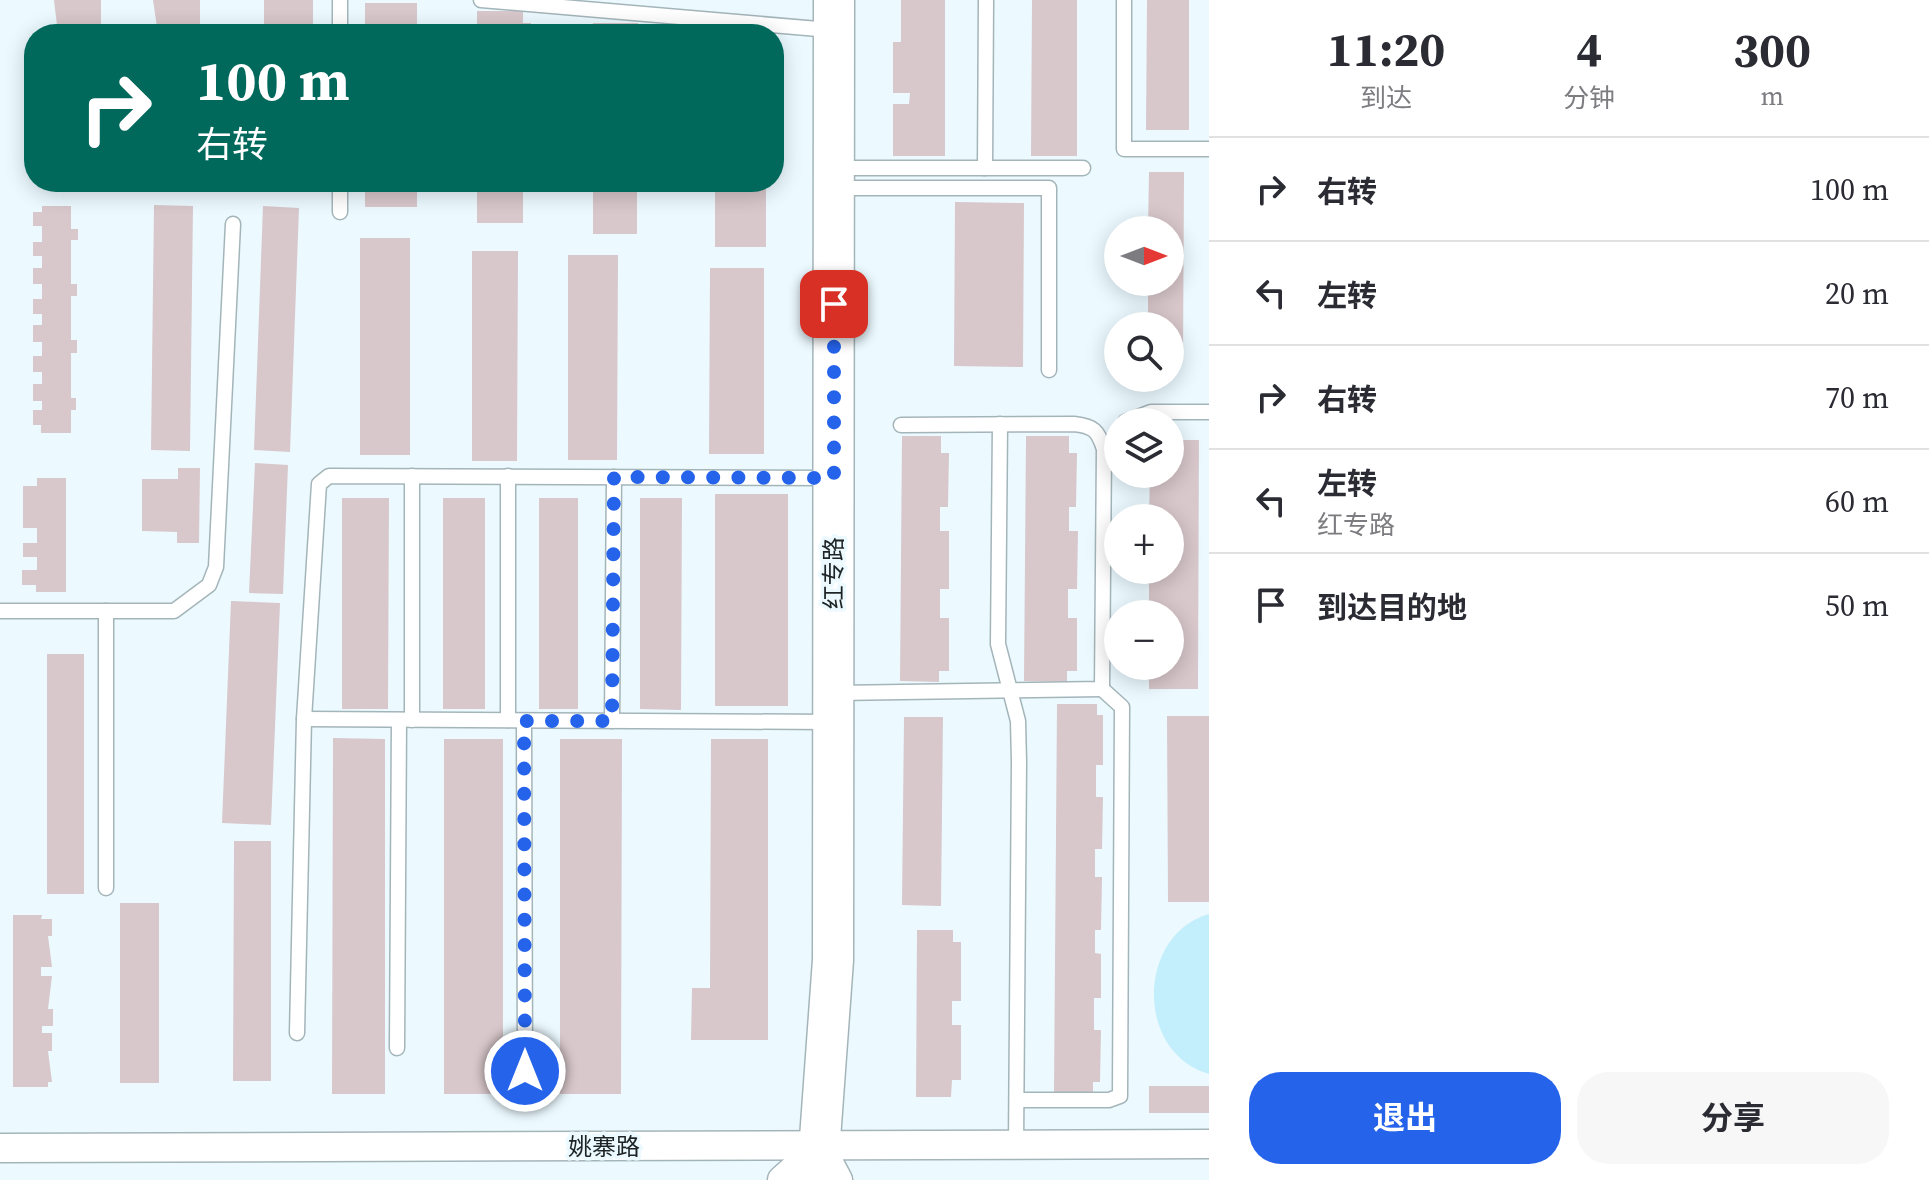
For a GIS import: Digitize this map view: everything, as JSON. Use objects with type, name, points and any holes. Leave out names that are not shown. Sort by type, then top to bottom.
[{"type":"street","name":"红专路","points":[[815,1169],[833,960],[834,15]]},
{"type":"street","name":"姚寨路","points":[[0,1148],[815,1169],[1016,1145],[1209,1144]]},
{"type":"street","points":[[782,1180],[815,1169],[838,1180]]},
{"type":"lane","points":[[340,0],[340,24]]},
{"type":"lane","points":[[481,0],[834,15]]},
{"type":"lane","points":[[985,168],[986,0]]},
{"type":"lane","points":[[1124,0],[1124,149],[1209,149]]},
{"type":"lane","points":[[834,178],[985,168],[1083,168]]},
{"type":"lane","points":[[834,178],[1049,188],[1049,370]]},
{"type":"lane","points":[[340,192],[340,212]]},
{"type":"lane","points":[[0,611],[174,611],[209,585],[216,567],[233,224]]},
{"type":"lane","points":[[1184,412],[1209,412]]},
{"type":"lane","points":[[1000,424],[998,644],[1018,721],[1019,762],[1016,1145]]},
{"type":"lane","points":[[901,425],[1074,424],[1088,425],[1098,431],[1104,449],[1102,689]]},
{"type":"lane","points":[[1098,431],[1104,429]]},
{"type":"lane","points":[[297,1033],[304,719],[319,484],[329,476],[834,478]]},
{"type":"lane","points":[[397,1048],[412,476]]},
{"type":"lane","points":[[508,476],[508,720]]},
{"type":"lane","points":[[612,721],[614,477]]},
{"type":"lane","points":[[106,611],[106,888]]},
{"type":"lane","points":[[304,719],[612,721],[833,707],[1009,690],[1102,689],[1122,707],[1120,1096],[1109,1100],[1017,1100]]},
{"type":"lane","points":[[524,721],[525,1071]]},
{"type":"shaded area","points":[[1209,914],[1209,1074],[1185,1062],[1168,1043],[1157,1020],[1154,994],[1157,968],[1168,945],[1185,926]]},
{"type":"building","points":[[54,0],[101,0],[101,24],[57,24]]},
{"type":"building","points":[[153,0],[200,0],[200,24],[157,24]]},
{"type":"building","points":[[264,0],[313,0],[313,24],[264,24]]},
{"type":"building","points":[[901,0],[945,0],[945,156],[893,156],[893,104],[909,104],[910,93],[893,93],[893,42],[901,42]]},
{"type":"building","points":[[1032,0],[1077,0],[1077,156],[1031,156]]},
{"type":"building","points":[[1147,0],[1189,0],[1189,130],[1146,130]]},
{"type":"building","points":[[365,3],[417,3],[417,24],[365,24]]},
{"type":"building","points":[[477,11],[523,11],[523,23],[531,23],[531,24],[477,24]]},
{"type":"building","points":[[593,23],[638,23],[638,24]]},
{"type":"building","points":[[1149,172],[1184,172],[1184,216],[1148,216]]},
{"type":"building","points":[[365,192],[417,192],[417,207],[365,207]]},
{"type":"building","points":[[477,192],[523,192],[523,223],[477,223]]},
{"type":"building","points":[[593,192],[637,192],[637,234],[593,234]]},
{"type":"building","points":[[715,192],[766,192],[766,247],[715,247]]},
{"type":"building","points":[[955,202],[1024,203],[1023,367],[954,366]]},
{"type":"building","points":[[154,205],[193,206],[190,451],[151,450]]},
{"type":"building","points":[[42,206],[71,206],[71,229],[78,229],[78,240],[71,240],[71,284],[77,284],[77,296],[71,296],[71,340],[77,340],[77,353],[71,353],[71,398],[76,398],[76,410],[71,410],[71,433],[41,433],[41,425],[33,425],[33,410],[42,410],[42,401],[33,401],[33,384],[42,384],[42,372],[33,372],[33,356],[42,356],[42,342],[33,342],[33,325],[42,325],[42,314],[33,314],[33,299],[42,299],[42,284],[33,284],[33,268],[42,268],[42,256],[33,256],[33,242],[42,242],[42,226],[33,226],[33,212],[42,212]]},
{"type":"building","points":[[263,206],[299,208],[290,452],[254,450]]},
{"type":"building","points":[[360,238],[410,238],[410,455],[360,455]]},
{"type":"building","points":[[472,251],[518,251],[517,461],[472,461]]},
{"type":"building","points":[[568,255],[618,255],[617,460],[568,460]]},
{"type":"building","points":[[710,268],[764,268],[764,454],[709,454]]},
{"type":"building","points":[[1148,296],[1183,296],[1183,312],[1148,312]]},
{"type":"building","points":[[902,436],[941,436],[941,453],[949,453],[948,507],[940,507],[940,531],[949,531],[949,589],[940,589],[940,618],[949,618],[949,671],[939,671],[939,682],[900,681]]},
{"type":"building","points":[[1026,436],[1069,436],[1069,453],[1077,453],[1076,507],[1069,507],[1069,531],[1078,531],[1077,589],[1068,589],[1068,618],[1077,618],[1077,671],[1067,671],[1067,682],[1024,681]]},
{"type":"building","points":[[1184,440],[1199,440],[1198,689],[1149,689],[1149,680],[1184,680],[1184,600],[1149,600],[1149,584],[1184,584],[1184,504],[1149,504],[1150,488],[1184,488]]},
{"type":"building","points":[[255,463],[288,465],[283,594],[249,593]]},
{"type":"building","points":[[178,468],[200,468],[199,543],[177,543],[177,532],[142,531],[142,479],[178,479]]},
{"type":"building","points":[[37,478],[66,478],[66,592],[36,592],[36,585],[22,585],[22,570],[37,570],[37,557],[23,557],[23,543],[37,543],[37,528],[23,528],[23,486],[37,486]]},
{"type":"building","points":[[715,494],[788,494],[788,706],[715,706]]},
{"type":"building","points":[[342,498],[389,498],[388,709],[342,709]]},
{"type":"building","points":[[443,498],[485,498],[485,709],[443,709]]},
{"type":"building","points":[[539,498],[578,498],[578,709],[539,709]]},
{"type":"building","points":[[640,498],[682,498],[681,710],[640,709]]},
{"type":"building","points":[[231,601],[280,603],[271,825],[222,823]]},
{"type":"building","points":[[47,654],[84,654],[84,894],[47,894]]},
{"type":"building","points":[[1057,704],[1097,704],[1097,715],[1103,715],[1103,765],[1096,765],[1096,797],[1103,797],[1102,849],[1095,849],[1095,877],[1102,877],[1101,930],[1095,930],[1095,953],[1101,954],[1101,998],[1094,998],[1094,1030],[1101,1030],[1100,1082],[1093,1082],[1093,1093],[1054,1092]]},
{"type":"building","points":[[1167,716],[1209,716],[1209,902],[1168,902]]},
{"type":"building","points":[[904,717],[943,717],[941,906],[902,905]]},
{"type":"building","points":[[333,738],[385,739],[385,1094],[332,1094]]},
{"type":"building","points":[[444,739],[503,739],[503,1094],[444,1094]]},
{"type":"building","points":[[560,739],[622,739],[621,1094],[560,1094]]},
{"type":"building","points":[[711,739],[768,739],[768,1040],[691,1040],[692,988],[710,988]]},
{"type":"building","points":[[234,841],[271,841],[271,1081],[233,1081]]},
{"type":"building","points":[[120,903],[159,903],[159,1083],[120,1083]]},
{"type":"building","points":[[13,915],[42,915],[41,919],[52,919],[52,936],[48,936],[52,967],[41,967],[41,976],[52,976],[48,1009],[53,1009],[53,1026],[42,1026],[42,1033],[52,1033],[52,1051],[48,1051],[52,1082],[48,1082],[48,1087],[13,1087]]},
{"type":"building","points":[[917,930],[953,930],[953,942],[961,942],[961,1001],[952,1001],[952,1025],[961,1025],[961,1080],[952,1080],[951,1097],[916,1097]]},
{"type":"building","points":[[1149,1086],[1209,1086],[1209,1113],[1149,1113]]},
{"type":"route","points":[[525,1071],[524,721],[612,721],[614,477],[834,478],[834,304]]}]
